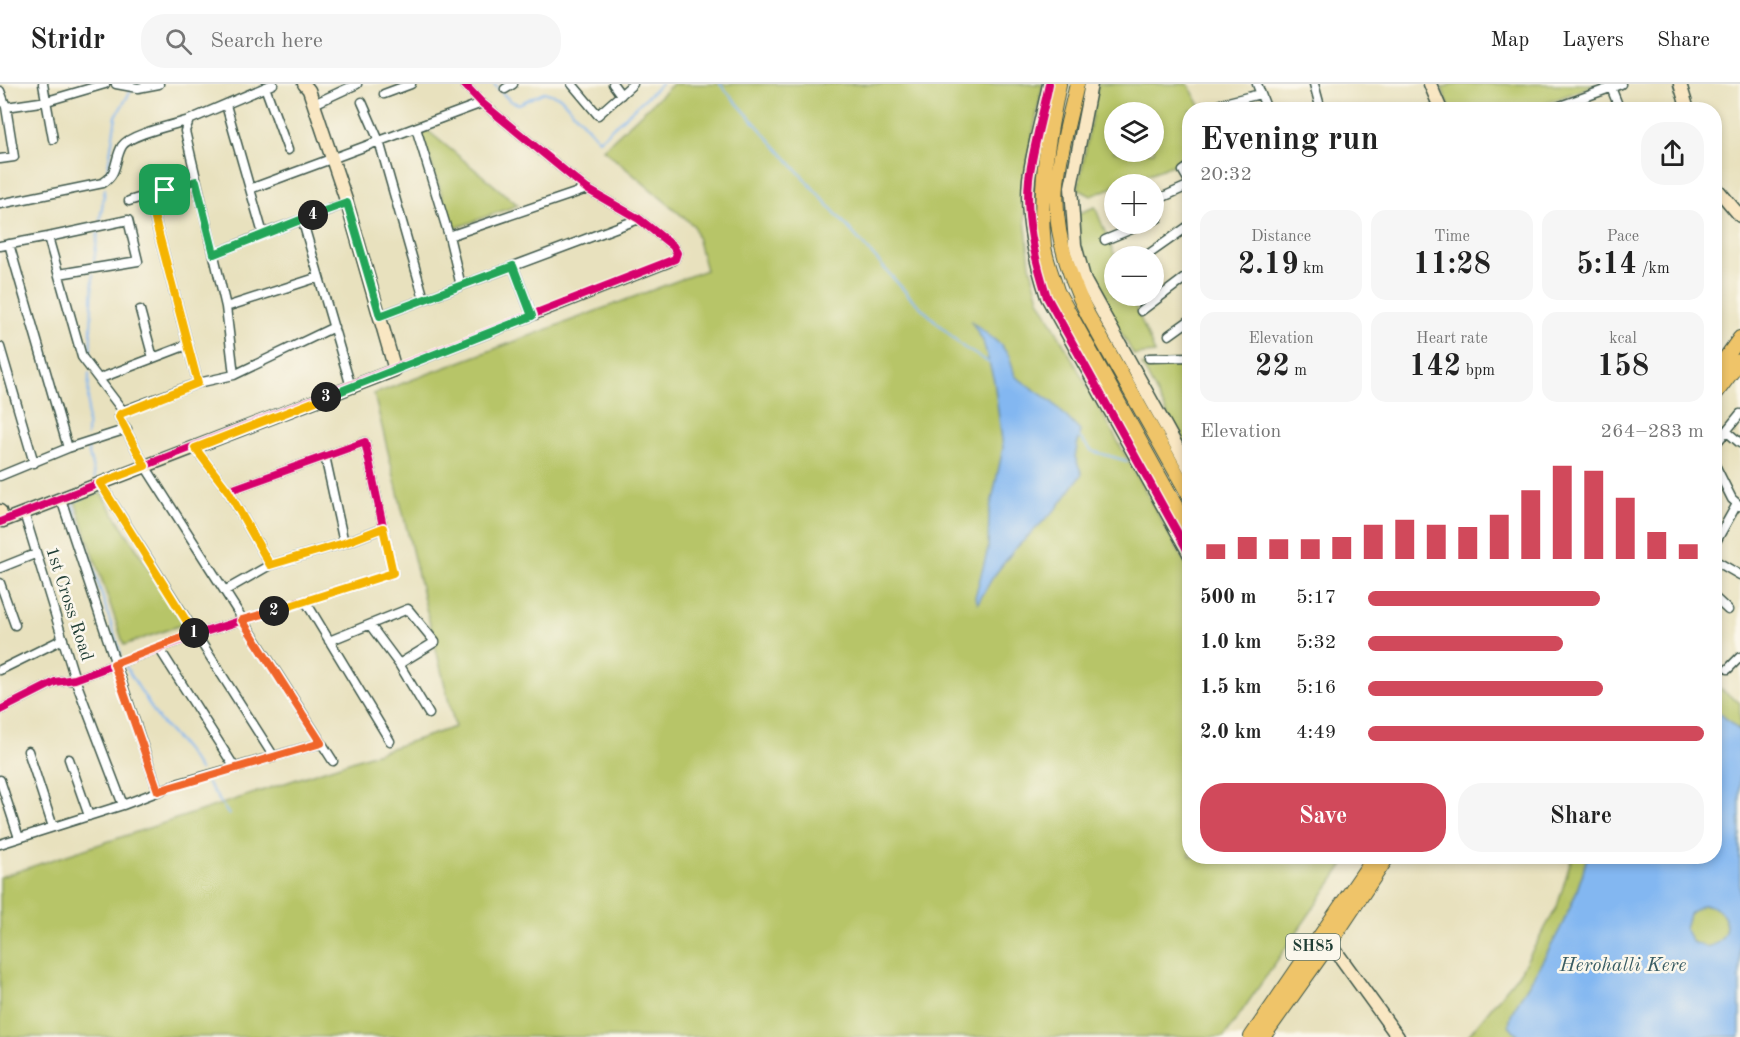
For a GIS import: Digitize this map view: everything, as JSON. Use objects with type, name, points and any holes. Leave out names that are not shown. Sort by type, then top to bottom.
[{"type":"main road","points":[[1059,84],[1048,139],[1041,204],[1045,249],[1057,291],[1182,518]]},
{"type":"main road","points":[[1077,84],[1057,184],[1064,256],[1072,285],[1182,483]]},
{"type":"main road","points":[[1724,365],[1740,338]]},
{"type":"main road","name":"SH85","points":[[1263,1037],[1325,941],[1369,864]]},
{"type":"main road","name":"SH85","points":[[1251,1037],[1382,864]]},
{"type":"street","points":[[43,84],[53,139]]},
{"type":"street","points":[[6,107],[47,100],[105,84]]},
{"type":"street","points":[[116,84],[134,87],[159,84]]},
{"type":"street","points":[[304,84],[314,104],[347,203],[395,370]]},
{"type":"street","points":[[314,104],[357,84]]},
{"type":"street","points":[[384,94],[411,84]]},
{"type":"street","points":[[1,518],[24,513],[195,448],[675,259],[677,253],[673,246],[639,219],[587,189],[482,103],[464,84]]},
{"type":"street","points":[[572,84],[598,115],[633,84]]},
{"type":"street","points":[[613,84],[621,94]]},
{"type":"street","points":[[1049,84],[1029,180],[1033,250],[1047,297],[1182,541]]},
{"type":"street","points":[[1091,84],[1071,187],[1074,245],[1085,281],[1182,456]]},
{"type":"street","points":[[1257,84],[1264,102]]},
{"type":"street","points":[[1314,84],[1319,102]]},
{"type":"street","points":[[1570,102],[1621,84]]},
{"type":"street","points":[[1680,84],[1686,102]]},
{"type":"street","points":[[1432,85],[1438,102]]},
{"type":"street","points":[[0,204],[103,183],[115,171],[123,146],[131,139],[189,120],[269,86],[288,150]]},
{"type":"street","points":[[1611,86],[1617,102]]},
{"type":"street","points":[[0,91],[6,107],[14,157],[0,159]]},
{"type":"street","points":[[1228,102],[1260,94]]},
{"type":"street","points":[[362,102],[380,141],[424,299]]},
{"type":"street","points":[[250,189],[331,157],[482,103]]},
{"type":"street","points":[[226,105],[262,234]]},
{"type":"street","points":[[189,120],[185,131],[226,307],[234,375]]},
{"type":"street","points":[[416,128],[449,236],[461,286]]},
{"type":"street","points":[[129,201],[196,181]]},
{"type":"street","points":[[1164,196],[1182,188]]},
{"type":"street","points":[[449,236],[587,189]]},
{"type":"street","points":[[165,190],[152,208],[198,383]]},
{"type":"street","points":[[1722,195],[1740,216]]},
{"type":"street","points":[[214,254],[347,203]]},
{"type":"street","points":[[302,219],[351,387]]},
{"type":"street","points":[[380,316],[639,219]]},
{"type":"street","points":[[59,274],[138,261],[128,220],[4,245],[68,448]]},
{"type":"street","points":[[1160,246],[1182,231]]},
{"type":"street","points":[[1105,240],[1120,234]]},
{"type":"street","points":[[48,237],[82,357],[101,378],[123,411]]},
{"type":"street","points":[[513,266],[532,316]]},
{"type":"street","points":[[226,307],[319,277]]},
{"type":"street","points":[[1141,311],[1182,280]]},
{"type":"street","points":[[140,310],[153,358]]},
{"type":"street","points":[[1169,335],[1182,326]]},
{"type":"street","points":[[333,761],[145,466],[119,417],[123,411],[198,383],[234,375],[334,327]]},
{"type":"street","points":[[101,378],[188,345]]},
{"type":"street","points":[[0,347],[34,463]]},
{"type":"street","points":[[1149,358],[1182,357]]},
{"type":"street","points":[[1722,436],[1740,414]]},
{"type":"street","points":[[0,476],[68,448],[127,429]]},
{"type":"street","points":[[1726,431],[1740,443]]},
{"type":"street","points":[[0,710],[55,682],[75,679],[195,635],[393,573],[365,442],[228,491]]},
{"type":"street","points":[[195,448],[228,491],[270,565]]},
{"type":"street","points":[[325,456],[344,543]]},
{"type":"street","points":[[1722,477],[1738,505],[1722,532]]},
{"type":"street","points":[[100,483],[274,758]]},
{"type":"street","points":[[61,499],[158,791]]},
{"type":"street","name":"1st Cross Road","points":[[24,513],[75,679],[123,806]]},
{"type":"street","points":[[226,590],[270,565],[344,543],[383,528]]},
{"type":"street","points":[[0,567],[35,554]]},
{"type":"street","points":[[1722,565],[1740,575]]},
{"type":"street","points":[[0,583],[15,625]]},
{"type":"street","points":[[306,602],[390,741]]},
{"type":"street","points":[[1722,604],[1728,610]]},
{"type":"street","points":[[329,641],[408,609],[435,642],[399,664]]},
{"type":"street","points":[[370,625],[399,664],[429,714]]},
{"type":"street","points":[[0,670],[63,639]]},
{"type":"street","points":[[159,648],[235,768]]},
{"type":"street","points":[[1728,669],[1740,657]]},
{"type":"street","points":[[0,844],[123,806],[158,791],[321,743]]},
{"type":"street","points":[[28,751],[53,827]]},
{"type":"street","points":[[69,759],[89,816]]},
{"type":"street","points":[[0,780],[19,838]]},
{"type":"street","points":[[1325,941],[1398,1037]]},
{"type":"green space","points":[[673,84],[1043,84],[1022,188],[1030,265],[1039,299],[1182,557],[1182,864],[1344,864],[1224,1037],[0,1037],[0,877],[455,727],[374,394],[706,270],[694,226],[603,149]]},
{"type":"green space","points":[[1098,84],[1188,84],[1198,102],[1182,102],[1182,162],[1149,174],[1104,174],[1104,191],[1091,196],[1078,189]]},
{"type":"green space","points":[[1452,84],[1597,84],[1549,102],[1447,102],[1442,88]]},
{"type":"green space","points":[[427,130],[518,205],[453,229],[421,132]]},
{"type":"green space","points":[[1095,207],[1104,234],[1111,246],[1104,246],[1104,303],[1091,280],[1079,245],[1079,213]]},
{"type":"green space","points":[[1106,306],[1135,306],[1155,353],[1134,355]]},
{"type":"green space","points":[[1182,363],[1182,442],[1142,365]]},
{"type":"green space","points":[[101,493],[184,624],[124,645],[75,501]]},
{"type":"green space","points":[[1722,691],[1740,703],[1740,731],[1722,715]]},
{"type":"green space","points":[[1570,864],[1585,864],[1565,918],[1512,1012],[1510,1025],[1519,1037],[1467,1037],[1520,972],[1557,907]]},
{"type":"green space","points":[[1706,905],[1721,911],[1727,926],[1721,941],[1706,947],[1691,941],[1685,926],[1691,911]]},
{"type":"water","points":[[971,321],[1001,345],[1009,356],[1015,376],[1052,402],[1080,431],[1075,457],[1082,474],[1057,508],[1014,550],[993,577],[978,603],[975,597],[988,549],[989,514],[1003,448],[994,381],[983,341]]},
{"type":"water","name":"Herohalli Kere","points":[[1722,715],[1740,731],[1740,1037],[1519,1037],[1509,1025],[1512,1012],[1565,918],[1585,864],[1722,864]],"holes":[[[1702,905],[1712,906],[1719,910],[1726,924],[1722,938],[1706,947],[1692,942],[1685,928],[1689,914]]]},
{"type":"waterway","points":[[494,84],[510,101],[519,104],[544,92],[560,97],[599,140],[661,84]]},
{"type":"waterway","points":[[720,84],[911,298],[963,347],[991,364]]},
{"type":"waterway","points":[[107,174],[116,116],[132,89]]},
{"type":"waterway","points":[[100,220],[105,189]]},
{"type":"waterway","points":[[94,261],[98,233]]},
{"type":"waterway","points":[[90,361],[93,274]]},
{"type":"waterway","points":[[87,436],[89,373]]},
{"type":"waterway","points":[[1077,435],[1092,451],[1127,461]]},
{"type":"waterway","points":[[87,446],[95,478]]},
{"type":"waterway","points":[[99,491],[72,502],[121,655]]},
{"type":"waterway","points":[[124,664],[159,720],[185,749],[200,771]]},
{"type":"waterway","points":[[207,782],[229,815]]},
{"type":"cycle path","points":[[0,522],[675,259],[677,253],[673,246],[639,219],[587,189],[482,103],[464,84]]},
{"type":"cycle path","points":[[1049,84],[1033,155],[1028,194],[1032,238],[1047,297],[1182,541]]},
{"type":"cycle path","points":[[0,710],[55,682],[75,679],[195,635],[393,573],[365,442],[228,491]]},
{"type":"route","points":[[196,181],[214,254],[347,203],[380,316],[513,266],[532,316],[195,448],[228,491],[270,565],[344,543],[383,528],[393,573],[306,602],[242,620],[321,743],[158,791],[114,664],[195,635],[100,483],[145,466],[119,417],[120,414],[198,383],[152,208],[165,190],[196,181]]}]
